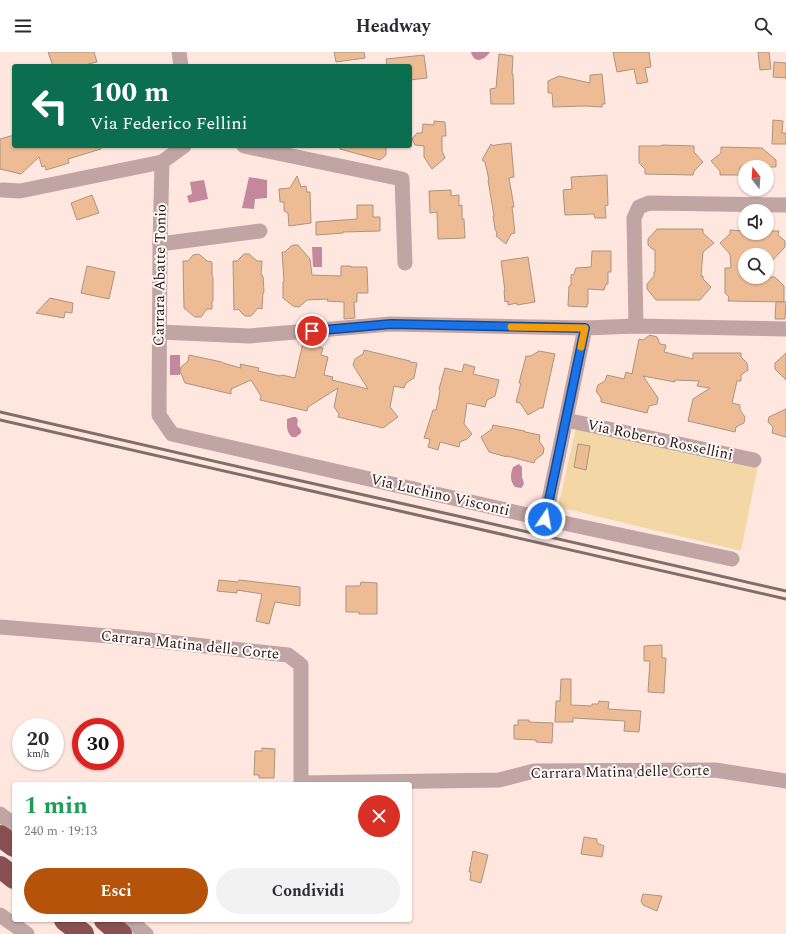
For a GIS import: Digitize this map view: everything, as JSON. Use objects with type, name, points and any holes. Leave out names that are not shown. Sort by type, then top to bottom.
[{"type":"highway","points":[[0,836],[12,845]]},
{"type":"highway","points":[[0,867],[12,876]]},
{"type":"highway","points":[[67,922],[82,934]]},
{"type":"highway","points":[[107,922],[121,934]]},
{"type":"street","points":[[179,52],[181,64]]},
{"type":"street","points":[[3,190],[20,191],[162,162],[181,148]]},
{"type":"street","points":[[254,148],[402,179],[404,262]]},
{"type":"street","name":"Carrara Abatte Tonio","points":[[159,415],[162,162]]},
{"type":"street","points":[[636,326],[634,218],[639,207],[648,203],[786,205]]},
{"type":"street","points":[[160,244],[260,231]]},
{"type":"street","points":[[160,332],[249,336],[391,324],[585,328],[636,326],[786,329]]},
{"type":"street","name":"Via Roberto Rossellini","points":[[545,519],[585,328]]},
{"type":"street","name":"Via Luchino Visconti","points":[[159,415],[172,434],[545,519],[732,559]]},
{"type":"street","name":"Via Roberto Rossellini","points":[[566,420],[754,460]]},
{"type":"street","name":"Carrara Matina delle Corte","points":[[0,627],[121,637],[288,655],[301,665],[301,782]]},
{"type":"street","name":"Carrara Matina delle Corte","points":[[367,782],[499,780],[534,771],[715,770],[786,781]]},
{"type":"street","points":[[0,814],[12,823]]},
{"type":"street","points":[[0,915],[27,934]]},
{"type":"street","points":[[131,922],[146,934]]},
{"type":"shaded area","points":[[471,52],[490,52],[482,59],[477,60],[472,56]]},
{"type":"shaded area","points":[[249,177],[267,180],[267,198],[255,199],[254,209],[242,208]]},
{"type":"shaded area","points":[[204,180],[208,199],[189,203],[187,196],[192,194],[190,182]]},
{"type":"shaded area","points":[[312,247],[322,247],[322,267],[313,267]]},
{"type":"shaded area","points":[[170,355],[180,355],[180,375],[170,375]]},
{"type":"shaded area","points":[[296,417],[298,420],[297,425],[301,430],[301,433],[296,437],[292,437],[287,429],[287,419]]},
{"type":"shaded area","points":[[576,428],[758,466],[741,551],[558,507]]},
{"type":"shaded area","points":[[519,464],[522,467],[522,477],[524,483],[521,488],[515,487],[511,478],[513,467]]},
{"type":"building","points":[[48,52],[94,52],[97,62],[88,64],[52,64]]},
{"type":"building","points":[[334,52],[364,52],[365,58],[336,62]]},
{"type":"building","points":[[613,52],[649,52],[651,67],[645,68],[648,82],[637,84],[634,69],[617,72]]},
{"type":"building","points":[[758,52],[769,52],[771,69],[760,70]]},
{"type":"building","points":[[499,54],[513,56],[512,74],[514,104],[491,104],[490,89],[496,88]]},
{"type":"building","points":[[424,55],[427,78],[412,80],[412,64],[387,64],[386,59]]},
{"type":"building","points":[[774,62],[786,63],[786,78],[773,77]]},
{"type":"building","points":[[602,74],[605,104],[602,104],[602,107],[553,107],[552,93],[548,93],[548,81],[559,76],[590,83],[590,75]]},
{"type":"building","points":[[773,120],[783,121],[782,133],[786,133],[786,144],[772,144]]},
{"type":"building","points":[[434,121],[445,122],[446,136],[442,136],[442,151],[445,158],[432,169],[424,157],[424,146],[415,145],[412,139],[417,133],[422,133],[423,124],[434,125]]},
{"type":"building","points":[[12,136],[12,148],[101,149],[68,159],[69,163],[46,170],[45,166],[42,167],[39,157],[21,174],[0,169],[0,139]]},
{"type":"building","points":[[511,143],[514,177],[509,178],[514,207],[512,207],[515,233],[511,234],[506,244],[496,236],[497,233],[493,216],[489,180],[485,162],[482,160],[491,144],[494,146]]},
{"type":"building","points":[[639,146],[694,146],[694,152],[703,162],[694,171],[693,175],[645,174],[645,169],[639,163]]},
{"type":"building","points":[[721,147],[762,148],[776,160],[776,167],[774,167],[774,160],[738,160],[738,175],[720,175],[720,171],[711,161],[721,153]]},
{"type":"building","points":[[386,148],[386,155],[380,160],[340,149]]},
{"type":"building","points":[[607,175],[608,205],[605,206],[606,218],[595,218],[594,214],[565,215],[563,190],[572,189],[571,177]]},
{"type":"building","points":[[297,176],[301,187],[306,186],[307,192],[310,192],[311,223],[289,226],[288,213],[284,211],[284,202],[280,202],[279,189],[290,188]]},
{"type":"building","points":[[451,190],[451,196],[459,195],[459,206],[462,205],[462,219],[464,219],[465,238],[438,239],[437,212],[430,213],[429,191]]},
{"type":"building","points":[[92,195],[99,213],[77,220],[71,203]]},
{"type":"building","points":[[357,205],[373,205],[373,217],[380,217],[380,231],[343,232],[316,235],[316,222],[357,219]]},
{"type":"building","points":[[657,229],[703,229],[703,233],[714,243],[703,252],[701,276],[703,276],[703,279],[711,287],[700,300],[656,300],[647,289],[647,284],[654,276],[655,272],[655,250],[648,245],[648,239]]},
{"type":"building","points":[[730,230],[738,231],[738,240],[774,240],[774,231],[779,231],[778,235],[785,241],[785,247],[774,259],[774,248],[738,248],[738,284],[774,284],[775,277],[784,286],[784,302],[728,301],[729,297],[725,293],[725,268],[731,268],[730,254],[720,243],[730,234]]},
{"type":"building","points":[[294,245],[298,245],[310,259],[312,275],[341,276],[341,266],[367,267],[368,293],[357,293],[357,302],[354,302],[355,318],[344,319],[344,302],[327,301],[328,299],[307,300],[299,307],[293,306],[283,298],[284,282],[282,252],[285,252]]},
{"type":"building","points":[[592,251],[611,251],[611,272],[608,272],[608,284],[606,284],[604,290],[588,289],[587,307],[568,306],[571,275],[574,274],[576,268],[591,267]]},
{"type":"building","points":[[199,254],[207,261],[212,262],[213,301],[212,309],[207,309],[201,317],[195,317],[184,308],[183,261],[188,261],[193,255]]},
{"type":"building","points":[[244,254],[249,254],[257,261],[262,261],[261,275],[263,276],[264,292],[262,309],[258,308],[251,316],[245,316],[238,309],[234,310],[233,261],[237,261]]},
{"type":"building","points":[[528,257],[535,302],[508,305],[508,301],[505,302],[501,261]]},
{"type":"building","points":[[87,266],[115,272],[109,299],[81,293]]},
{"type":"building","points":[[50,298],[73,303],[72,313],[65,312],[64,318],[36,313]]},
{"type":"building","points":[[776,302],[786,302],[785,319],[775,319]]},
{"type":"building","points":[[650,335],[657,337],[660,344],[666,345],[664,352],[693,359],[693,353],[741,353],[741,357],[747,363],[748,370],[741,375],[741,381],[737,381],[732,403],[740,405],[740,410],[745,417],[744,423],[736,427],[735,432],[688,421],[693,399],[710,388],[697,386],[699,381],[675,380],[675,382],[643,376],[658,398],[657,404],[649,406],[647,413],[601,402],[601,398],[596,391],[598,385],[605,381],[607,375],[624,379],[626,372],[632,374],[639,339],[643,340]]},
{"type":"building","points":[[303,343],[323,348],[321,355],[328,357],[324,375],[333,377],[332,380],[368,389],[353,365],[355,359],[363,354],[364,350],[417,363],[414,378],[406,383],[404,388],[394,386],[390,407],[398,417],[383,428],[338,417],[339,414],[334,407],[338,388],[308,407],[307,411],[260,400],[261,396],[251,380],[231,389],[231,394],[185,383],[180,371],[181,367],[188,361],[189,355],[222,362],[241,368],[240,364],[259,368],[258,371],[295,378]]},
{"type":"building","points":[[539,351],[555,354],[543,408],[540,408],[528,415],[520,403],[516,402],[521,383],[519,383],[526,356],[531,356]]},
{"type":"building","points":[[786,353],[786,380],[775,369],[775,363]]},
{"type":"building","points":[[464,364],[475,367],[473,374],[499,380],[495,396],[487,400],[485,407],[467,403],[464,424],[472,434],[467,439],[460,442],[459,447],[440,442],[438,450],[428,447],[430,439],[424,438],[433,410],[436,410],[440,391],[439,389],[445,368],[462,372]]},
{"type":"building","points":[[786,409],[786,437],[772,433],[773,427],[768,422],[769,417]]},
{"type":"building","points":[[493,425],[540,435],[539,441],[544,448],[543,454],[535,460],[534,463],[489,452],[481,437],[492,429]]},
{"type":"building","points":[[578,444],[590,446],[586,470],[574,467]]},
{"type":"building","points":[[219,580],[238,582],[239,580],[300,587],[300,606],[275,602],[269,624],[256,621],[262,594],[237,590],[237,593],[217,591]]},
{"type":"building","points":[[361,582],[377,583],[377,614],[346,612],[346,586],[360,586]]},
{"type":"building","points":[[662,645],[662,658],[666,658],[664,693],[648,692],[650,661],[644,661],[644,646]]},
{"type":"building","points":[[561,679],[571,679],[571,705],[592,706],[592,704],[598,704],[599,701],[609,702],[608,709],[641,711],[639,732],[624,731],[625,721],[573,718],[573,722],[555,722],[556,701],[560,701]]},
{"type":"building","points":[[518,720],[553,723],[552,743],[536,742],[536,740],[514,739],[514,725],[518,725]]},
{"type":"building","points":[[262,748],[275,749],[274,778],[259,778],[259,775],[254,775],[255,751],[262,751]]},
{"type":"building","points":[[584,837],[597,839],[597,843],[604,846],[602,857],[581,854]]},
{"type":"building","points":[[473,851],[488,855],[481,883],[470,880],[471,872],[469,872]]},
{"type":"building","points":[[643,894],[662,896],[657,911],[643,905],[641,901]]},
{"type":"railway","points":[[0,412],[786,591]]},
{"type":"railway","points":[[0,420],[786,599]]},
{"type":"slow traffic","points":[[511,327],[585,328],[581,347]]},
{"type":"route","points":[[312,331],[391,324],[585,328],[545,519]]}]
